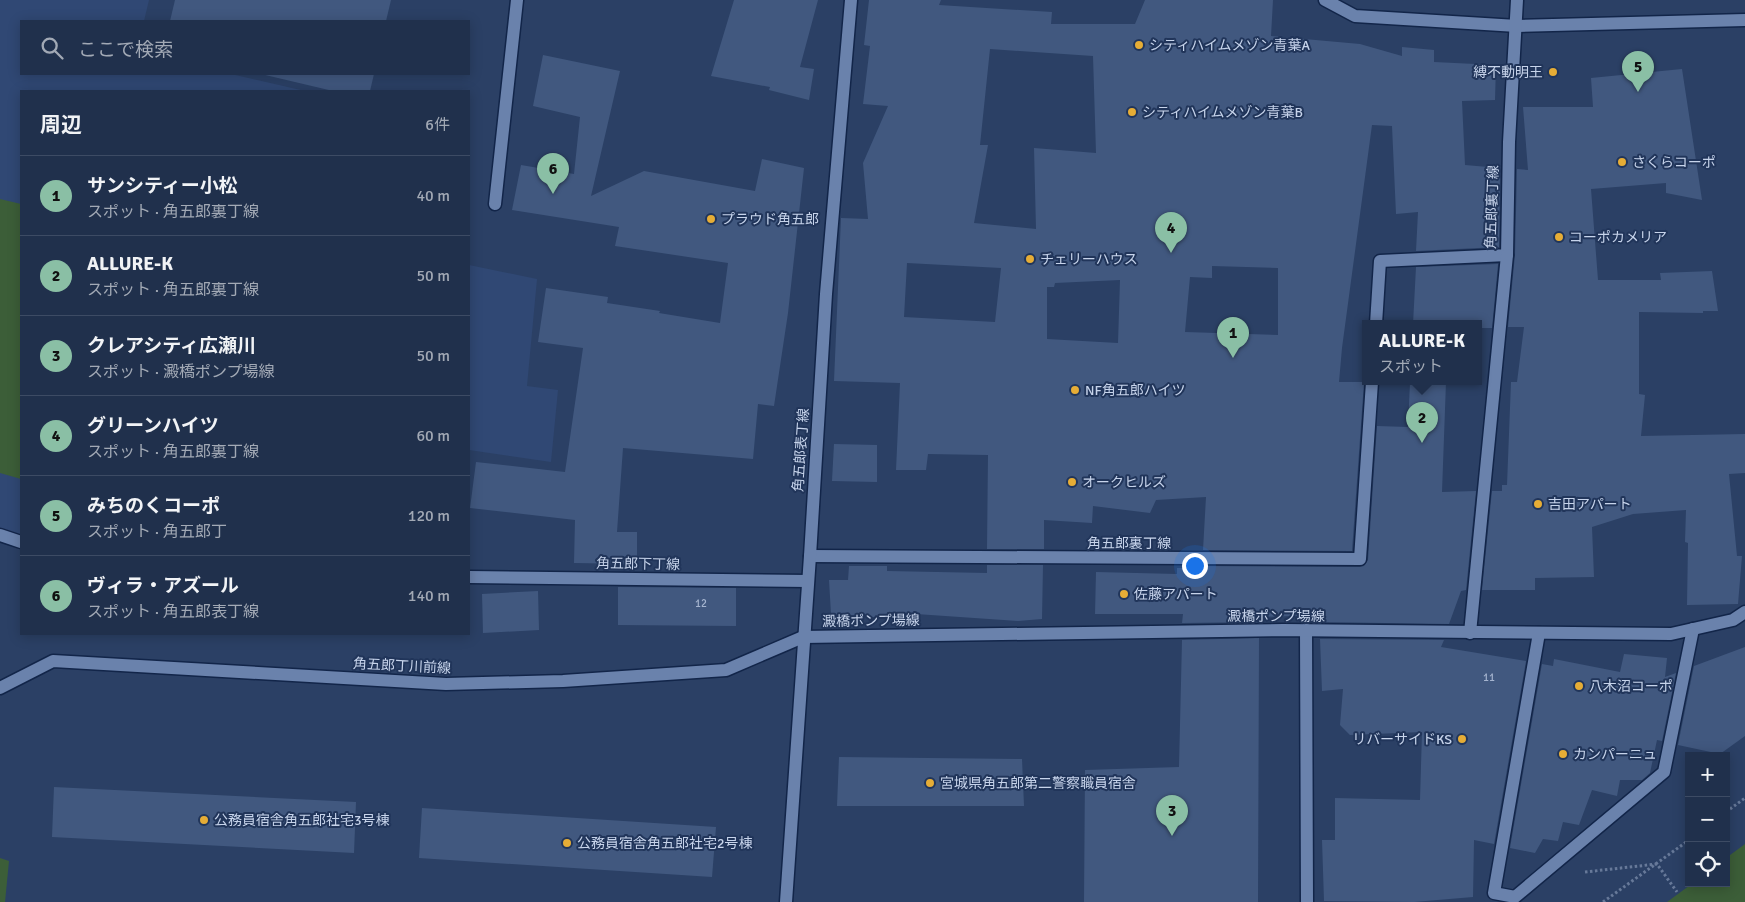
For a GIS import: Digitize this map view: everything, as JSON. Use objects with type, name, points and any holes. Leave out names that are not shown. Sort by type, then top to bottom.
[{"type":"street","points":[[495,204],[517,0]]},
{"type":"street","name":"角五郎表丁線","points":[[786,902],[826,294],[851,0]]},
{"type":"street","points":[[1325,0],[1355,16],[1516,26],[1745,20]]},
{"type":"street","name":"角五郎裏丁線","points":[[1376,320],[1380,261],[1507,255],[1509,142],[1517,0]]},
{"type":"street","points":[[1470,633],[1507,255]]},
{"type":"street","name":"角五郎裏丁線","points":[[810,556],[1360,559],[1372,385]]},
{"type":"street","points":[[0,535],[20,542]]},
{"type":"street","name":"角五郎下丁線","points":[[470,577],[808,581]]},
{"type":"street","name":"澱橋ポンプ場線","points":[[803,637],[1306,630],[1671,634],[1733,620],[1745,612]]},
{"type":"street","points":[[1539,633],[1494,893],[1515,897],[1664,772],[1693,629]]},
{"type":"street","points":[[1306,630],[1307,902]]},
{"type":"street","name":"角五郎丁川前線","points":[[0,688],[53,661],[446,684],[562,681],[726,670],[803,637]]},
{"type":"path","points":[[1730,809],[1745,798]]},
{"type":"path","points":[[1603,902],[1686,842]]},
{"type":"path","points":[[1539,877],[1657,864]]},
{"type":"path","points":[[1657,864],[1677,892]]},
{"type":"shaded area","points":[[0,0],[149,0],[144,20],[20,20],[20,75],[235,75],[301,90],[20,90],[20,542],[0,535]]},
{"type":"shaded area","points":[[470,265],[537,279],[527,386],[558,390],[551,462],[470,450]]},
{"type":"green space","points":[[0,199],[20,204],[20,479],[0,473]]},
{"type":"green space","points":[[1745,844],[1745,902],[1667,902],[1688,887],[1730,887],[1730,855]]},
{"type":"green space","points":[[0,858],[9,861],[5,902],[0,902]]},
{"type":"building","points":[[175,0],[391,0],[386,20],[170,20]]},
{"type":"building","points":[[734,0],[818,0],[800,67],[814,69],[809,100],[769,90],[770,87],[711,76]]},
{"type":"building","points":[[869,0],[941,0],[939,5],[1052,12],[1051,24],[1135,24],[1145,0],[1273,0],[1271,36],[1360,44],[1402,56],[1402,47],[1434,50],[1434,62],[1496,65],[1495,100],[1462,101],[1465,165],[1500,168],[1499,247],[1416,251],[1418,212],[1396,214],[1392,126],[1372,125],[1339,382],[1362,382],[1362,385],[1364,385],[1352,551],[1203,550],[1206,497],[1156,500],[1150,513],[1093,506],[1092,523],[1044,520],[1044,549],[987,549],[988,455],[928,454],[926,470],[896,470],[900,383],[834,381],[841,218],[868,219],[863,163],[888,106],[863,104],[870,46],[864,45]],"holes":[[[990,49],[1093,56],[1096,153],[1034,148],[1036,229],[974,223],[988,145],[980,145]],[[907,263],[1001,268],[995,322],[904,317]],[[1212,266],[1278,268],[1278,335],[1185,332],[1190,277],[1212,278]],[[1120,280],[1118,343],[1047,339],[1047,287],[1054,287],[1055,283]]]},
{"type":"building","points":[[543,55],[620,71],[591,196],[644,171],[755,191],[762,159],[804,168],[788,313],[774,406],[758,404],[753,459],[623,448],[617,532],[637,532],[637,564],[574,563],[575,520],[470,508],[476,462],[565,472],[583,348],[538,342],[546,288],[608,297],[607,303],[720,323],[728,263],[615,246],[619,227],[512,210],[521,165],[574,174],[580,117],[533,106]]},
{"type":"building","points":[[1682,69],[1702,200],[1666,193],[1666,183],[1591,189],[1598,280],[1661,280],[1660,273],[1712,271],[1718,311],[1703,311],[1703,313],[1639,312],[1639,394],[1645,395],[1641,436],[1745,434],[1745,473],[1729,474],[1737,556],[1742,556],[1738,604],[1687,605],[1688,543],[1685,542],[1686,510],[1633,514],[1592,527],[1594,577],[1535,578],[1535,590],[1482,590],[1492,491],[1502,491],[1502,485],[1507,485],[1511,382],[1517,382],[1524,327],[1508,327],[1515,255],[1517,169],[1528,170],[1523,107],[1593,107],[1591,78]]},
{"type":"building","points":[[265,75],[374,75],[370,90],[329,90]]},
{"type":"building","points":[[1498,264],[1492,328],[1482,328],[1482,320],[1413,320],[1416,267]]},
{"type":"building","points":[[1410,385],[1446,385],[1442,492],[1476,491],[1466,590],[1461,591],[1449,624],[1320,622],[1319,615],[1259,617],[1259,622],[1182,623],[1183,614],[1095,614],[1096,572],[1177,574],[1177,568],[1202,568],[1202,566],[1364,566],[1368,560],[1377,426],[1408,427]]},
{"type":"building","points":[[834,444],[877,445],[877,482],[832,481]]},
{"type":"building","points":[[987,565],[1043,565],[1042,619],[1018,621],[887,612],[887,618],[831,614],[829,580],[848,580],[849,566],[887,566],[887,571],[987,573]]},
{"type":"building","points":[[618,587],[736,588],[736,626],[618,625]]},
{"type":"building","points":[[538,591],[539,630],[483,633],[482,594]]},
{"type":"building","points":[[1259,638],[1258,902],[1084,902],[1085,770],[1179,767],[1182,640]]},
{"type":"building","points":[[1320,639],[1444,640],[1441,647],[1526,661],[1494,844],[1474,840],[1473,897],[1414,902],[1324,901],[1322,840],[1335,840],[1335,798],[1420,800],[1422,732],[1350,735],[1340,725],[1343,689],[1322,691]]},
{"type":"building","points":[[1745,647],[1745,736],[1723,752],[1711,752],[1678,745],[1694,666]]},
{"type":"building","points":[[1624,654],[1667,658],[1665,677],[1676,673],[1662,741],[1657,740],[1650,773],[1642,780],[1620,780],[1617,796],[1592,790],[1579,825],[1563,822],[1558,841],[1543,839],[1535,853],[1510,848],[1542,664],[1553,666],[1554,659],[1620,672]]},
{"type":"building","name":"宮城県角五郎第二警察職員宿舎","points":[[839,757],[1022,759],[1024,806],[837,806]]},
{"type":"building","name":"公務員宿舎角五郎社宅3号棟","points":[[54,787],[356,802],[354,853],[52,837]]},
{"type":"building","name":"公務員宿舎角五郎社宅2号棟","points":[[422,808],[716,827],[712,877],[419,858]]},
{"type":"place","name":"シティハイムメゾン青葉A","points":[[1139,45]]},
{"type":"place","name":"縛不動明王","points":[[1553,72]]},
{"type":"place","name":"みちのくコーポ","points":[[1638,92]]},
{"type":"place","name":"シティハイムメゾン青葉B","points":[[1132,112]]},
{"type":"place","name":"さくらコーポ","points":[[1622,162]]},
{"type":"place","name":"ヴィラ・アズール","points":[[553,194]]},
{"type":"place","name":"プラウド角五郎","points":[[711,219]]},
{"type":"place","name":"コーポカメリア","points":[[1559,237]]},
{"type":"place","name":"グリーンハイツ","points":[[1171,253]]},
{"type":"place","name":"チェリーハウス","points":[[1030,259]]},
{"type":"place","name":"サンシティー小松","points":[[1233,358]]},
{"type":"place","name":"NF角五郎ハイツ","points":[[1075,390]]},
{"type":"place","name":"ALLURE-K","points":[[1422,443]]},
{"type":"place","name":"オークヒルズ","points":[[1072,482]]},
{"type":"place","name":"吉田アパート","points":[[1538,504]]},
{"type":"place","name":"佐藤アパート","points":[[1124,594]]},
{"type":"place","name":"八木沼コーポ","points":[[1579,686]]},
{"type":"place","name":"リバーサイドKS","points":[[1462,739]]},
{"type":"place","name":"カンパーニュ","points":[[1563,754]]},
{"type":"place","name":"宮城県角五郎第二警察職員宿舎","points":[[930,783]]},
{"type":"place","name":"公務員宿舎角五郎社宅3号棟","points":[[204,820]]},
{"type":"place","name":"クレアシティ広瀬川","points":[[1172,836]]},
{"type":"place","name":"公務員宿舎角五郎社宅2号棟","points":[[567,843]]}]
